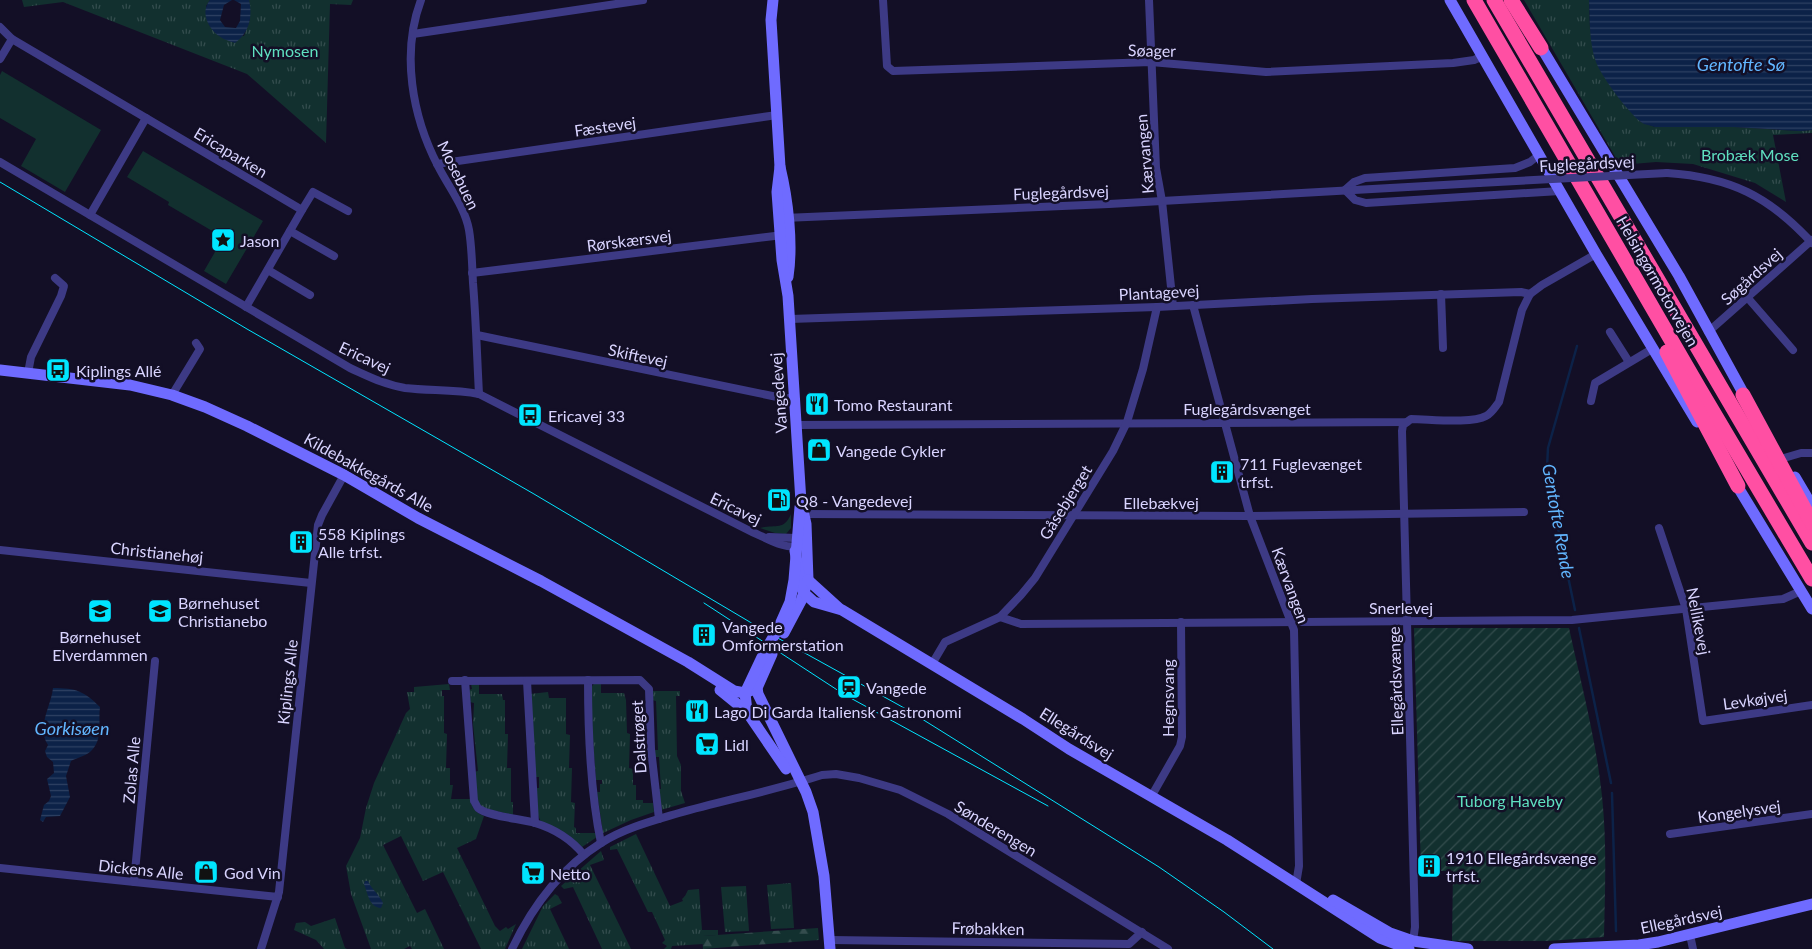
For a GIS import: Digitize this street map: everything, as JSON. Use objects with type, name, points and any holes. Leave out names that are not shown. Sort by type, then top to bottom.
[{"type":"highway","name":"Helsingørmotorvejen","points":[[1474,0],[1812,579]]},
{"type":"highway","name":"Helsingørmotorvejen","points":[[1494,0],[1812,543]]},
{"type":"highway","points":[[1511,0],[1541,48]]},
{"type":"highway","points":[[1606,228],[1606,237],[1738,486]]},
{"type":"highway","points":[[1743,395],[1812,523]]},
{"type":"street","name":"Mosebuen","points":[[421,0],[416,13],[413,34],[411,62],[414,96],[421,126],[437,164],[464,212],[469,230],[477,335],[478,394]]},
{"type":"street","points":[[413,34],[643,0]]},
{"type":"street","name":"Vangedevej","points":[[765,0],[771,20]]},
{"type":"street","name":"Vangedevej","points":[[773,0],[771,20],[780,168],[777,192],[783,219],[782,260],[787,283],[790,320],[801,502],[798,544],[790,602],[783,631]]},
{"type":"street","name":"Søager","points":[[883,0],[887,66],[893,71],[1152,62],[1266,72],[1454,63],[1474,60],[1483,56]]},
{"type":"street","name":"Kærvangen","points":[[1149,0],[1156,168],[1162,201],[1173,306]]},
{"type":"street","points":[[1450,0],[1652,349],[1812,609]]},
{"type":"street","points":[[1515,0],[1541,48],[1638,206],[1743,395],[1784,458],[1812,506]]},
{"type":"street","name":"Ericaparken","points":[[0,27],[12,39],[302,210]]},
{"type":"street","points":[[0,59],[12,39]]},
{"type":"street","name":"Fæstevej","points":[[437,164],[777,115]]},
{"type":"street","points":[[90,215],[146,118]]},
{"type":"street","name":"Fuglegårdsvej","points":[[1345,190],[1354,182],[1365,178],[1515,168],[1530,162],[1540,154]]},
{"type":"street","name":"Ericavej","points":[[0,162],[350,368],[376,380],[404,388],[463,391],[478,394],[746,529],[783,545],[798,544]]},
{"type":"street","name":"Fuglegårdsvej","points":[[783,219],[1162,201],[1667,172],[1694,174],[1727,183],[1749,192],[1770,204],[1812,241]]},
{"type":"street","name":"Fuglegårdsvej","points":[[1345,190],[1355,200],[1366,203],[1560,191]]},
{"type":"street","points":[[246,307],[313,192],[348,211]]},
{"type":"street","points":[[290,231],[334,256]]},
{"type":"street","name":"Rørskærsvej","points":[[472,273],[784,235]]},
{"type":"street","name":"Søgårdsvej","points":[[1708,332],[1812,241]]},
{"type":"street","points":[[1530,294],[1596,254]]},
{"type":"street","points":[[268,270],[310,295]]},
{"type":"street","points":[[28,373],[31,357],[64,286],[55,278]]},
{"type":"street","name":"Plantagevej","points":[[790,320],[1157,307],[1441,294],[1521,292],[1530,294]]},
{"type":"street","points":[[1441,294],[1443,348]]},
{"type":"street","name":"Fuglegårdsvænget","points":[[796,425],[1407,422],[1412,419],[1474,420],[1485,417],[1493,411],[1499,402],[1522,310],[1530,294]]},
{"type":"street","points":[[1747,297],[1793,350]]},
{"type":"street","name":"Kærvangen","points":[[1193,305],[1250,516],[1294,630],[1299,866],[1296,884]]},
{"type":"street","name":"Gåsebjerget","points":[[932,664],[945,642],[1000,617],[1035,578],[1113,451],[1127,422],[1143,368],[1157,307]]},
{"type":"street","points":[[1610,332],[1629,362]]},
{"type":"street","name":"Skiftevej","points":[[477,335],[782,398],[794,398]]},
{"type":"street","points":[[172,395],[200,348],[196,343]]},
{"type":"street","points":[[1590,401],[1595,383],[1652,349]]},
{"type":"street","name":"Kildebakkegårds Alle","points":[[0,370],[130,385],[172,395],[204,407],[247,426],[344,475],[418,518],[541,582],[700,669],[741,697]]},
{"type":"street","name":"Ellegårdsvænge","points":[[1407,422],[1403,425],[1402,431],[1415,927],[1411,945]]},
{"type":"street","points":[[1784,458],[1801,453],[1812,453]]},
{"type":"street","name":"Kiplings Alle","points":[[261,949],[278,897],[319,520],[344,475]]},
{"type":"street","name":"Ellebækvej","points":[[801,514],[1250,516],[1524,512]]},
{"type":"street","name":"Nellikevej","points":[[1659,528],[1686,609],[1703,721]]},
{"type":"street","points":[[798,544],[804,593],[814,602]]},
{"type":"street","name":"Vangedevej","points":[[741,697],[767,653],[783,631],[804,593],[808,580],[798,544]]},
{"type":"street","name":"Christianehøj","points":[[0,552],[312,582]]},
{"type":"street","name":"Ellegårdsvej","points":[[808,580],[813,587],[820,590],[842,610],[1023,719],[1069,749],[1227,840],[1296,884],[1327,896],[1411,945],[1468,949]]},
{"type":"street","name":"Snerlevej","points":[[1000,617],[1021,624],[1572,620],[1783,599],[1801,591]]},
{"type":"street","points":[[790,602],[804,593],[820,596],[842,610]]},
{"type":"street","points":[[783,631],[807,604],[814,602]]},
{"type":"street","name":"Ellegårdsvej","points":[[814,602],[842,610]]},
{"type":"street","name":"Hegnsvang","points":[[1151,797],[1180,746],[1182,737],[1181,622]]},
{"type":"street","name":"Vangedevej","points":[[757,688],[767,653]]},
{"type":"street","name":"Zolas Alle","points":[[134,882],[155,661]]},
{"type":"street","points":[[465,680],[474,801],[477,807],[487,812],[535,823],[564,836],[575,844],[584,855]]},
{"type":"street","points":[[588,680],[590,750],[596,818],[601,843]]},
{"type":"street","name":"Dalstrøget","points":[[452,681],[640,680],[649,689],[651,749],[659,819]]},
{"type":"street","points":[[527,681],[535,823]]},
{"type":"street","points":[[741,697],[757,688],[760,699],[798,782],[818,847],[824,876],[830,944]]},
{"type":"street","points":[[741,697],[785,751]]},
{"type":"street","points":[[741,697],[764,738],[798,782]]},
{"type":"street","name":"Levkøjvej","points":[[1703,721],[1812,705]]},
{"type":"street","name":"Sønderengen","points":[[798,782],[822,775],[836,774],[859,778],[900,790],[948,814],[1168,949]]},
{"type":"street","points":[[512,949],[526,920],[553,884],[584,855],[601,843],[631,828],[659,819],[798,782]]},
{"type":"street","name":"Kongelysvej","points":[[1670,834],[1812,814]]},
{"type":"street","name":"Dickens Alle","points":[[0,868],[278,897]]},
{"type":"street","name":"Ellegårdsvej","points":[[1554,949],[1639,945],[1690,935],[1812,904]]},
{"type":"street","name":"Frøbakken","points":[[830,944],[1129,944],[1142,932]]},
{"type":"street","points":[[1690,935],[1693,949]]},
{"type":"green space","name":"Nymosen","points":[[22,0],[210,0],[206,6],[210,27],[244,36],[250,19],[249,0],[353,0],[351,5],[330,4],[326,143],[247,74],[63,2],[24,7]]},
{"type":"green space","name":"Brobæk Mose","points":[[1524,0],[1589,0],[1590,29],[1624,103],[1641,122],[1655,127],[1734,127],[1812,130],[1812,133],[1773,135],[1786,202],[1755,183],[1693,164],[1656,162],[1620,165]]},
{"type":"green space","points":[[2,71],[101,130],[65,192],[21,166],[36,139],[0,118],[0,75]]},
{"type":"green space","points":[[143,151],[263,221],[226,284],[204,271],[219,245],[210,239],[214,232],[168,205],[169,202],[127,177]]},
{"type":"green space","points":[[791,514],[791,528],[786,534],[760,528],[782,525]]},
{"type":"green space","name":"Tuborg Haveby","points":[[1414,628],[1569,628],[1592,732],[1602,796],[1605,849],[1604,937],[1548,941],[1452,941],[1453,871],[1421,871]]},
{"type":"green space","points":[[601,683],[601,693],[624,693],[627,733],[630,734],[629,768],[633,769],[633,785],[636,785],[636,800],[643,800],[643,803],[653,803],[654,812],[603,833],[597,792],[600,792],[602,780],[596,780],[590,688],[594,684]]},
{"type":"green space","points":[[449,684],[450,690],[442,690],[442,696],[444,696],[444,733],[447,734],[446,768],[450,768],[450,785],[453,785],[451,799],[471,799],[474,810],[484,816],[476,839],[457,848],[495,926],[500,931],[516,924],[505,949],[481,949],[443,872],[423,881],[401,836],[383,845],[417,913],[425,909],[444,949],[412,949],[410,946],[404,949],[371,949],[351,894],[346,866],[360,838],[366,808],[374,783],[406,713],[410,709],[407,692],[414,692],[414,687]]},
{"type":"green space","points":[[471,684],[479,684],[479,694],[502,694],[503,700],[505,700],[505,734],[508,734],[507,768],[511,768],[513,815],[483,808],[477,801],[474,772],[478,771],[473,724],[474,703],[470,702],[469,690],[472,689]]},
{"type":"green space","points":[[652,691],[680,691],[680,696],[676,696],[677,756],[681,765],[681,791],[685,803],[661,810],[658,789],[661,789],[659,757],[655,757],[654,750],[658,750],[656,701],[652,700]]},
{"type":"green space","points":[[548,692],[549,698],[566,698],[566,734],[570,735],[569,768],[572,768],[571,802],[575,803],[574,827],[576,828],[576,833],[596,833],[597,837],[582,847],[567,834],[541,822],[538,815],[536,788],[539,788],[539,777],[535,777],[530,694]]},
{"type":"green space","points":[[636,834],[670,906],[683,901],[682,899],[688,890],[699,889],[702,930],[718,930],[718,935],[703,936],[703,944],[672,946],[671,949],[664,949],[667,946],[662,943],[665,940],[652,912],[648,912],[617,849],[610,850],[610,847]]},
{"type":"green space","points":[[601,851],[604,860],[590,865],[631,949],[602,949],[573,887],[564,889],[561,886]]},
{"type":"green space","points":[[791,883],[794,928],[771,929],[767,885]]},
{"type":"green space","points":[[746,886],[749,931],[725,932],[721,887]]},
{"type":"green space","points":[[555,894],[562,903],[550,909],[569,949],[522,949],[543,906]]},
{"type":"green space","points":[[335,918],[345,948],[347,949],[324,949],[316,940],[294,930],[296,923],[305,922],[311,926]]},
{"type":"green space","points":[[818,928],[819,940],[703,949],[702,936]]},
{"type":"water","points":[[210,0],[232,0],[224,5],[220,20],[225,27],[236,28],[240,21],[241,4],[234,0],[249,0],[249,24],[244,34],[235,43],[215,33],[209,24],[206,10]]},
{"type":"water","name":"Gentofte Sø","points":[[1589,0],[1812,0],[1812,130],[1734,127],[1655,127],[1644,124],[1638,120],[1617,96],[1596,62],[1591,39]]},
{"type":"water","name":"Gorkisøen","points":[[53,688],[74,690],[84,694],[100,707],[99,730],[98,741],[92,750],[71,761],[66,776],[70,797],[60,816],[46,817],[43,822],[40,820],[44,805],[51,796],[47,779],[54,773],[53,762],[47,757],[45,751],[48,745],[43,731]]},
{"type":"water","points":[[365,881],[368,881],[383,903],[381,908],[371,903],[364,884]]},
{"type":"waterway","name":"Gentofte Rende","points":[[1575,610],[1547,467],[1548,448],[1577,346]]},
{"type":"waterway","name":"Gentofte Rende","points":[[1579,628],[1611,783]]},
{"type":"waterway","name":"Gentofte Rende","points":[[1612,793],[1616,931]]},
{"type":"tram line","points":[[0,182],[247,329],[534,494],[765,631],[906,709],[1159,867],[1273,949]]},
{"type":"tram line","points":[[704,603],[845,695],[1048,806]]},
{"type":"place","name":"Jason","points":[[223,240]]},
{"type":"place","name":"Kiplings Allé","points":[[58,370]]},
{"type":"place","name":"Tomo Restaurant","points":[[817,404]]},
{"type":"place","name":"Ericavej 33","points":[[530,415]]},
{"type":"place","name":"Vangede Cykler","points":[[819,450]]},
{"type":"place","name":"711 Fuglevænget trfst.","points":[[1222,472]]},
{"type":"place","name":"Q8 - Vangedevej","points":[[779,500]]},
{"type":"place","name":"558 Kiplings Alle trfst.","points":[[301,542]]},
{"type":"place","name":"Børnehuset Elverdammen","points":[[100,611]]},
{"type":"place","name":"Børnehuset Christianebo","points":[[160,611]]},
{"type":"place","name":"Vangede Omformerstation","points":[[704,635]]},
{"type":"place","name":"Vangede","points":[[849,687]]},
{"type":"place","name":"Lago Di Garda Italiensk Gastronomi","points":[[697,711]]},
{"type":"place","name":"Lidl","points":[[707,744]]},
{"type":"place","name":"1910 Ellegårdsvænge trfst.","points":[[1429,866]]},
{"type":"place","name":"God Vin","points":[[206,872]]},
{"type":"place","name":"Netto","points":[[533,873]]}]
